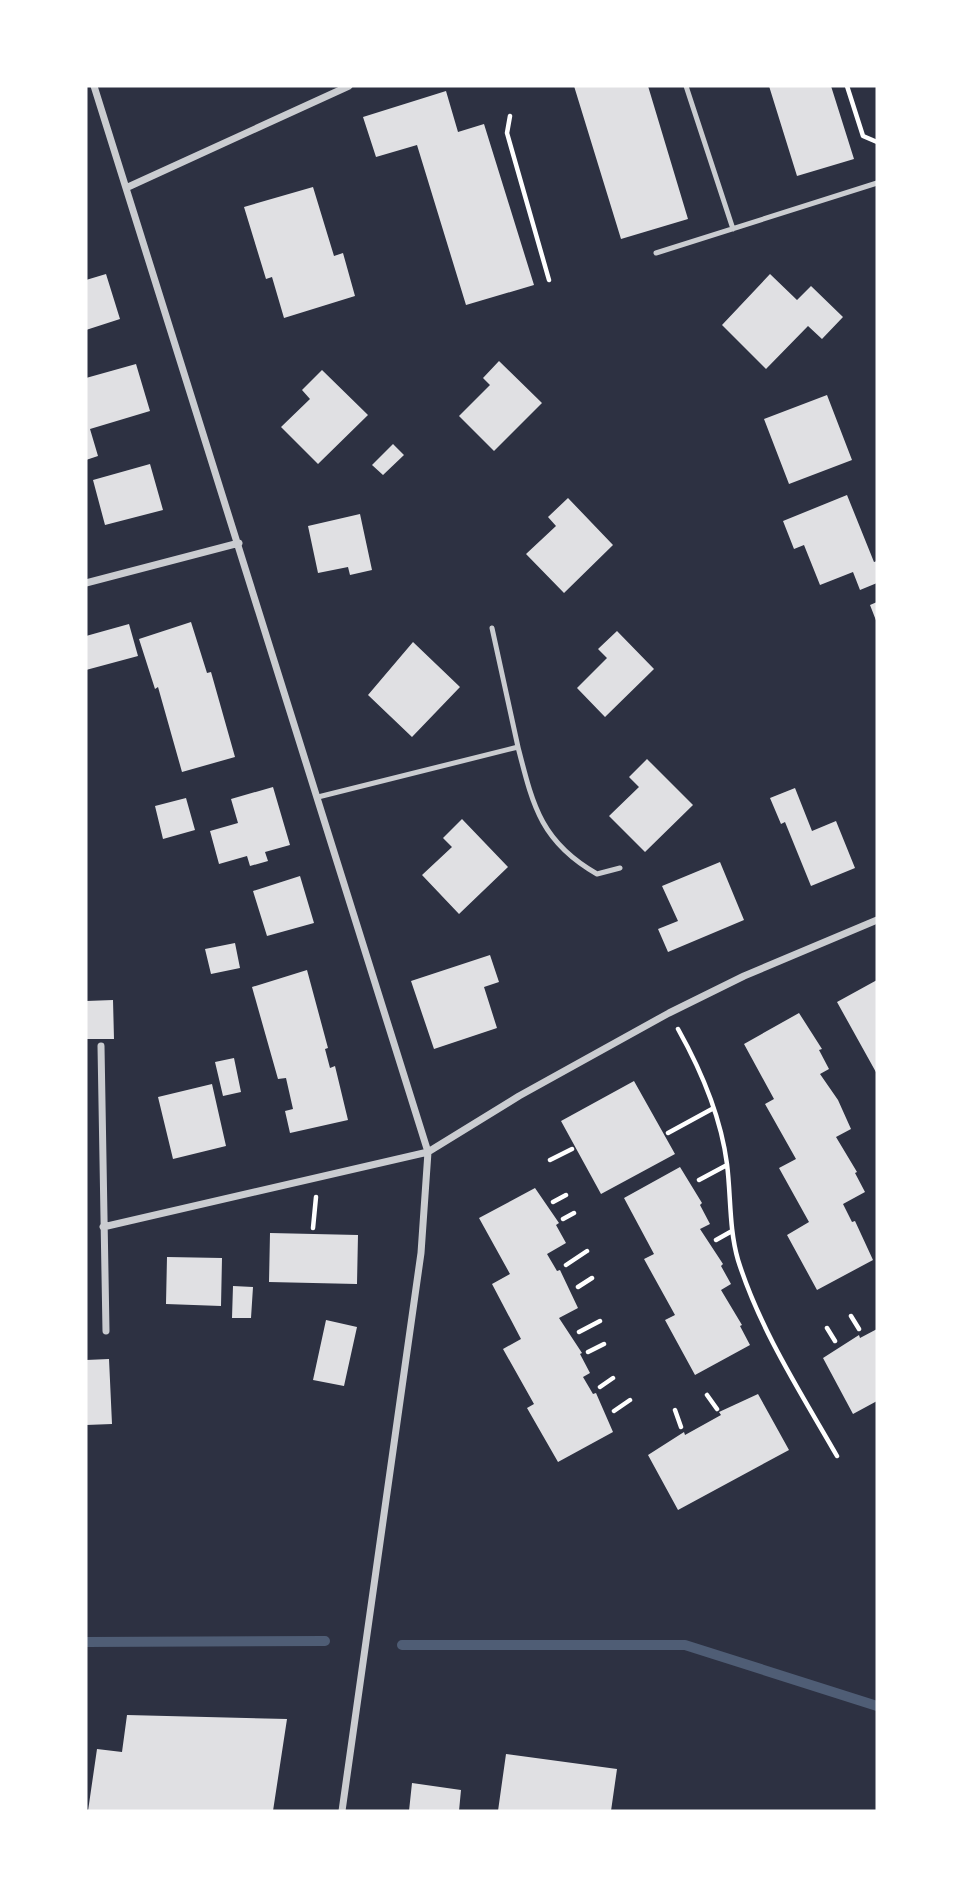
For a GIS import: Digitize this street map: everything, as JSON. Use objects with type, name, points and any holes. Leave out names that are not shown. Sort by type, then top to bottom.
[{"type":"street","points":[[94,86],[128,187],[428,1152],[421,1253],[342,1811]]},
{"type":"street","points":[[128,187],[349,86]]},
{"type":"street","points":[[86,583],[239,542]]},
{"type":"street","points":[[103,1227],[428,1152],[519,1096],[669,1013],[744,976],[877,920]]},
{"type":"street","points":[[101,1046],[106,1331]]},
{"type":"lane","points":[[686,86],[733,229]]},
{"type":"lane","points":[[656,253],[877,183]]},
{"type":"lane","points":[[492,628],[534,809],[557,844],[575,862],[597,874],[621,868]]},
{"type":"lane","points":[[318,797],[518,747]]},
{"type":"path","points":[[848,86],[863,136],[877,142]]},
{"type":"path","points":[[510,116],[507,133],[549,280]]},
{"type":"path","points":[[669,1013],[696,1060],[712,1109],[727,1165],[732,1231],[738,1260],[764,1325],[836,1456]]},
{"type":"path","points":[[668,1133],[712,1109]]},
{"type":"path","points":[[550,1160],[572,1149]]},
{"type":"path","points":[[699,1180],[727,1165]]},
{"type":"path","points":[[553,1202],[566,1195]]},
{"type":"path","points":[[563,1219],[575,1213]]},
{"type":"path","points":[[716,1240],[732,1231]]},
{"type":"path","points":[[566,1265],[587,1251]]},
{"type":"path","points":[[578,1287],[592,1278]]},
{"type":"path","points":[[850,1316],[859,1329]]},
{"type":"path","points":[[579,1332],[600,1321]]},
{"type":"path","points":[[827,1328],[835,1341]]},
{"type":"path","points":[[589,1352],[604,1344]]},
{"type":"path","points":[[600,1387],[613,1378]]},
{"type":"path","points":[[707,1395],[716,1409]]},
{"type":"path","points":[[614,1411],[630,1400]]},
{"type":"path","points":[[675,1410],[681,1427]]},
{"type":"building","points":[[574,86],[648,86],[688,219],[621,239]]},
{"type":"building","points":[[769,86],[831,86],[854,159],[797,176]]},
{"type":"building","points":[[446,91],[458,132],[484,124],[534,285],[466,305],[417,145],[376,157],[363,117]]},
{"type":"building","points":[[313,187],[334,256],[343,253],[355,296],[284,318],[272,277],[266,279],[244,207]]},
{"type":"building","points":[[106,274],[120,319],[86,330],[86,280]]},
{"type":"building","points":[[770,274],[797,300],[811,286],[843,317],[822,339],[808,326],[766,369],[722,325]]},
{"type":"building","points":[[499,361],[542,403],[494,451],[459,416],[490,385],[483,378]]},
{"type":"building","points":[[136,364],[150,411],[90,429],[98,456],[86,460],[86,378]]},
{"type":"building","points":[[322,370],[368,415],[318,464],[281,427],[310,399],[302,390]]},
{"type":"building","points":[[827,395],[852,460],[789,484],[764,419]]},
{"type":"building","points":[[393,444],[404,455],[383,475],[372,465]]},
{"type":"building","points":[[150,464],[163,510],[105,525],[93,480]]},
{"type":"building","points":[[847,495],[874,562],[877,561],[877,583],[860,590],[853,572],[820,585],[804,545],[794,549],[783,521]]},
{"type":"building","points":[[568,498],[613,545],[564,593],[526,554],[556,526],[548,517]]},
{"type":"building","points":[[360,514],[372,570],[350,575],[348,567],[318,573],[308,526]]},
{"type":"building","points":[[877,602],[877,623],[870,605]]},
{"type":"building","points":[[191,622],[207,673],[211,672],[235,757],[182,772],[158,687],[155,689],[139,639]]},
{"type":"building","points":[[129,624],[138,656],[86,670],[86,636]]},
{"type":"building","points":[[617,631],[654,669],[605,717],[577,688],[607,658],[598,649]]},
{"type":"building","points":[[413,642],[460,687],[412,737],[368,695]]},
{"type":"building","points":[[647,759],[693,805],[645,852],[609,816],[639,787],[629,777]]},
{"type":"building","points":[[273,787],[290,845],[265,852],[268,861],[250,866],[247,856],[219,864],[210,831],[238,823],[231,799]]},
{"type":"building","points":[[795,788],[812,831],[836,821],[855,868],[811,886],[785,822],[781,824],[770,798]]},
{"type":"building","points":[[186,798],[195,830],[163,839],[155,806]]},
{"type":"building","points":[[462,819],[508,867],[459,914],[422,875],[452,847],[443,838]]},
{"type":"building","points":[[720,862],[744,920],[668,952],[658,929],[678,921],[662,886]]},
{"type":"building","points":[[300,876],[314,923],[267,936],[253,891]]},
{"type":"building","points":[[235,943],[240,968],[211,974],[205,949]]},
{"type":"building","points":[[490,955],[499,982],[484,987],[497,1028],[434,1049],[411,981]]},
{"type":"building","points":[[307,970],[328,1048],[325,1049],[330,1068],[335,1066],[348,1120],[290,1133],[285,1111],[293,1109],[286,1078],[278,1079],[252,987]]},
{"type":"building","points":[[877,980],[877,1074],[837,1002]]},
{"type":"building","points":[[113,1000],[114,1039],[86,1039],[86,1001]]},
{"type":"building","points":[[799,1013],[822,1049],[819,1050],[829,1069],[820,1074],[838,1100],[851,1129],[836,1137],[857,1172],[855,1173],[865,1192],[843,1204],[852,1222],[855,1221],[873,1260],[817,1290],[787,1235],[809,1222],[779,1168],[796,1159],[765,1104],[774,1099],[744,1044]]},
{"type":"building","points":[[234,1058],[241,1092],[223,1096],[215,1062]]},
{"type":"building","points":[[634,1081],[675,1154],[601,1194],[561,1121]]},
{"type":"building","points":[[212,1084],[226,1146],[173,1159],[158,1097]]},
{"type":"building","points":[[680,1167],[702,1203],[700,1205],[710,1224],[700,1229],[723,1264],[721,1266],[731,1284],[721,1290],[742,1325],[740,1326],[750,1345],[695,1375],[665,1320],[675,1315],[644,1259],[654,1254],[624,1198]]},
{"type":"building","points":[[535,1188],[559,1223],[556,1225],[566,1243],[547,1254],[557,1271],[560,1270],[578,1308],[559,1318],[582,1353],[580,1354],[590,1373],[583,1377],[593,1394],[596,1393],[613,1432],[558,1462],[527,1408],[534,1404],[503,1349],[521,1339],[492,1284],[510,1274],[479,1218]]},
{"type":"building","points":[[270,1233],[358,1235],[357,1284],[269,1282]]},
{"type":"building","points":[[167,1257],[222,1258],[221,1306],[166,1304]]},
{"type":"building","points":[[233,1286],[253,1287],[251,1318],[232,1318]]},
{"type":"building","points":[[326,1320],[357,1327],[344,1386],[313,1380]]},
{"type":"building","points":[[877,1329],[877,1401],[853,1414],[823,1358],[859,1335],[860,1338]]},
{"type":"building","points":[[109,1359],[112,1424],[86,1425],[86,1360]]},
{"type":"building","points":[[758,1394],[789,1450],[678,1510],[648,1455],[684,1432],[685,1435],[721,1415],[719,1412]]},
{"type":"building","points":[[127,1715],[287,1719],[273,1811],[88,1811],[97,1749],[122,1752]]},
{"type":"building","points":[[506,1754],[617,1769],[611,1811],[498,1811]]},
{"type":"building","points":[[412,1783],[461,1790],[459,1811],[409,1811]]},
{"type":"waterway","points":[[86,1642],[325,1641]]},
{"type":"waterway","points":[[402,1645],[685,1645],[877,1706]]}]
